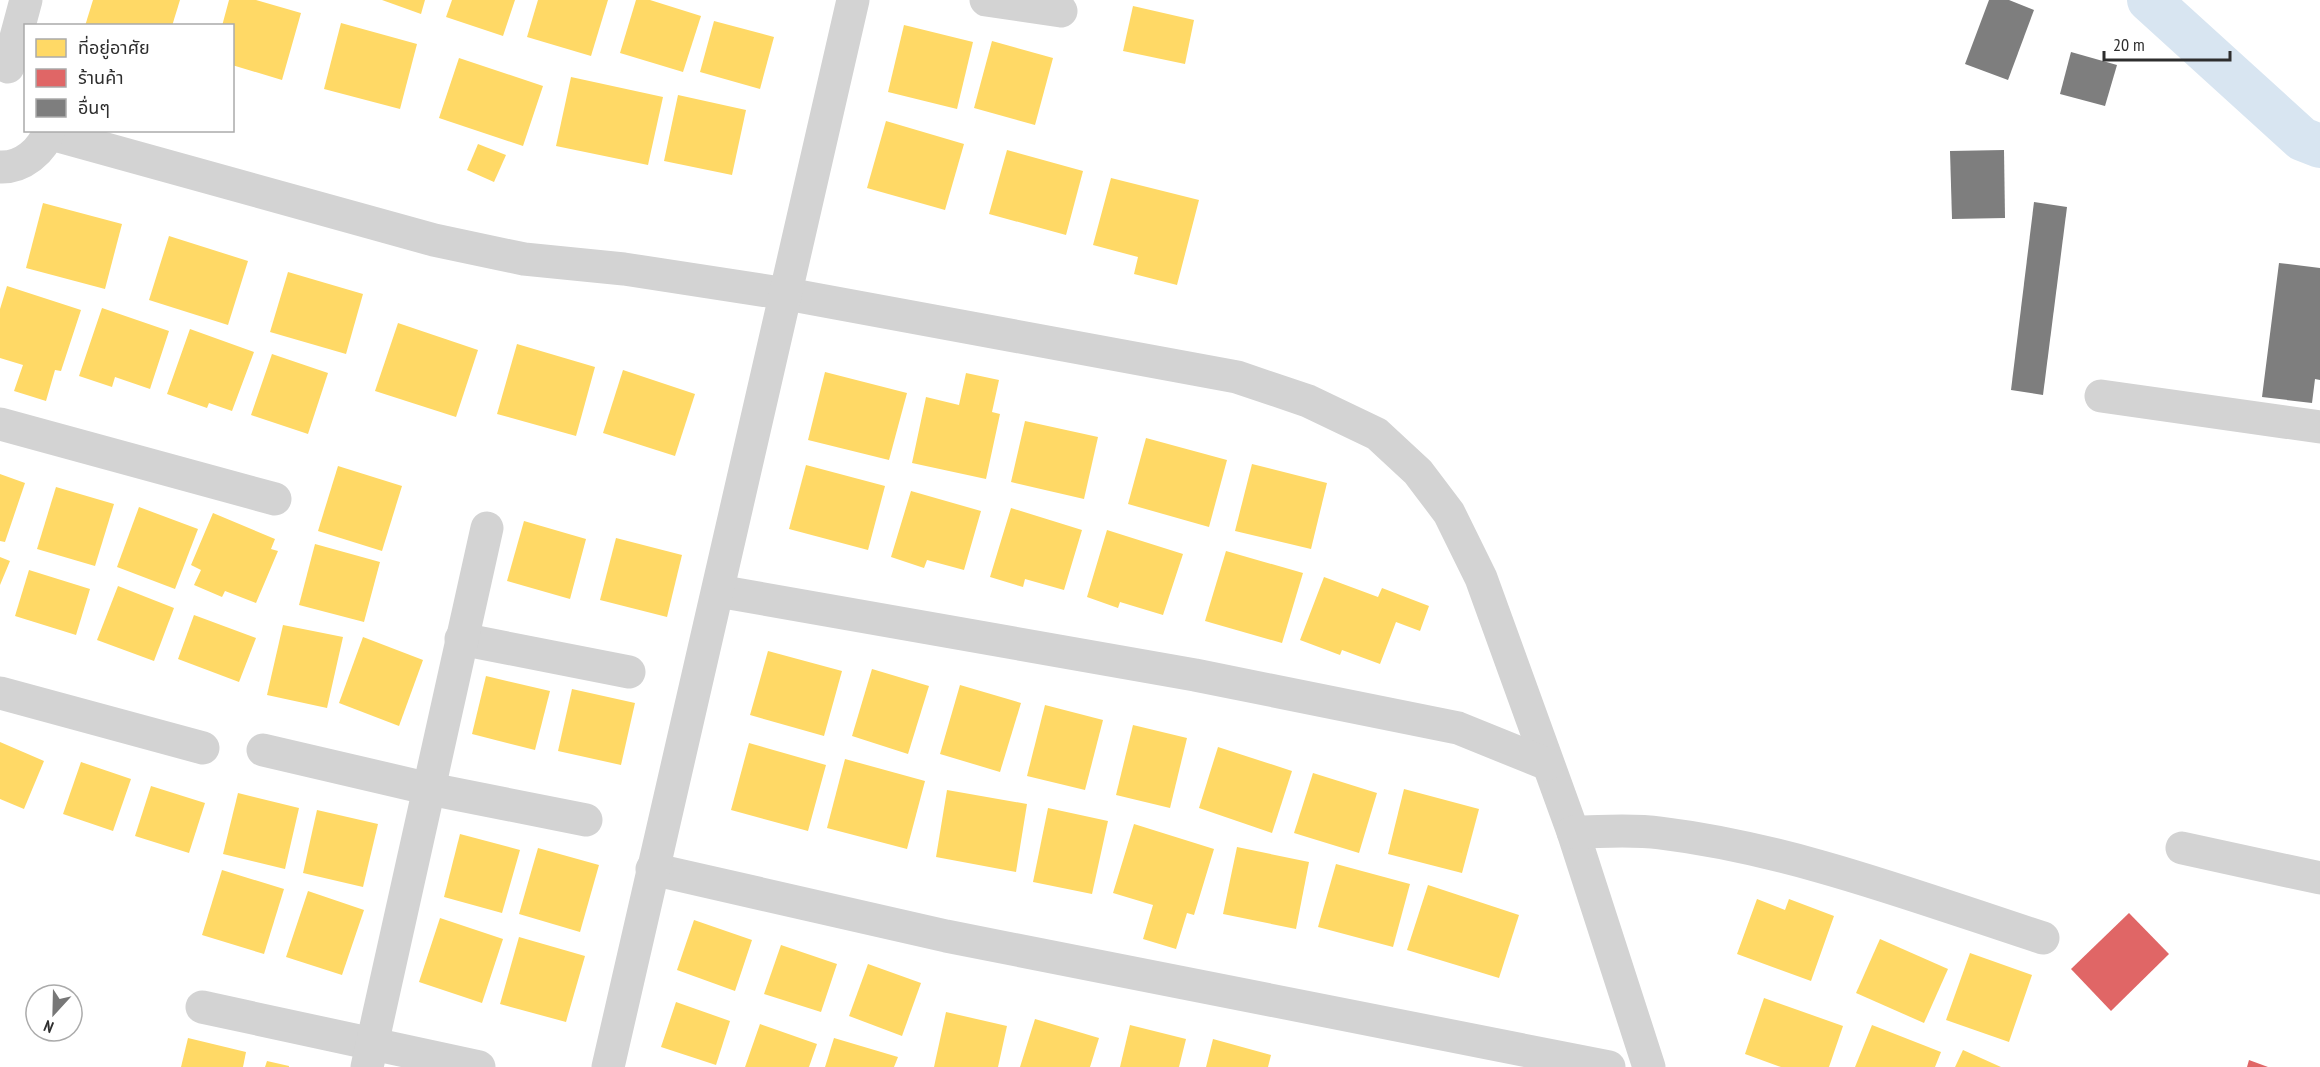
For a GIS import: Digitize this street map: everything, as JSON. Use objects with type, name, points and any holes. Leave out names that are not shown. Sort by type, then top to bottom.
[{"type":"street","points":[[11,69],[26,0]]},
{"type":"street","points":[[608,1067],[854,0]]},
{"type":"street","points":[[986,0],[1061,11]]},
{"type":"street","points":[[0,167],[24,162],[39,150],[48,132],[434,240],[513,257],[624,269],[787,294],[1237,377],[1308,401],[1377,434],[1418,472],[1449,513],[1481,578],[1573,832],[1649,1067]]},
{"type":"street","points":[[2101,396],[2320,427]]},
{"type":"street","points":[[0,424],[275,499]]},
{"type":"street","points":[[369,1055],[487,528]]},
{"type":"street","points":[[718,591],[1195,675],[1458,728],[1547,764]]},
{"type":"street","points":[[461,639],[628,672]]},
{"type":"street","points":[[0,693],[203,748]]},
{"type":"street","points":[[263,750],[430,789],[586,820]]},
{"type":"street","points":[[1573,832],[1658,832],[1733,845],[1830,869],[2043,938]]},
{"type":"street","points":[[2182,848],[2320,878]]},
{"type":"street","points":[[652,869],[946,936],[1609,1067]]},
{"type":"street","points":[[202,1007],[369,1055],[479,1067]]},
{"type":"building: ที่อยู่อาศัย","points":[[93,0],[180,0],[173,24],[86,24]]},
{"type":"building: ที่อยู่อาศัย","points":[[229,0],[256,0],[301,13],[282,80],[234,66],[234,24],[223,24]]},
{"type":"building: ที่อยู่อาศัย","points":[[382,0],[425,0],[421,14]]},
{"type":"building: ที่อยู่อาศัย","points":[[452,0],[515,0],[503,36],[446,17]]},
{"type":"building: ที่อยู่อาศัย","points":[[538,0],[608,0],[591,56],[527,37]]},
{"type":"building: ที่อยู่อาศัย","points":[[636,0],[650,0],[701,16],[683,72],[620,53]]},
{"type":"building: ที่อยู่อาศัย","points":[[1133,6],[1194,20],[1185,64],[1123,51]]},
{"type":"building: ที่อยู่อาศัย","points":[[714,21],[774,37],[760,89],[700,72]]},
{"type":"building: ที่อยู่อาศัย","points":[[341,23],[417,44],[400,109],[324,89]]},
{"type":"building: ที่อยู่อาศัย","points":[[904,25],[973,42],[957,109],[888,92]]},
{"type":"building: ที่อยู่อาศัย","points":[[992,41],[1053,58],[1035,125],[974,108]]},
{"type":"building: ที่อยู่อาศัย","points":[[459,58],[543,86],[523,146],[439,118]]},
{"type":"building: ที่อยู่อาศัย","points":[[571,77],[663,97],[648,165],[556,146]]},
{"type":"building: ที่อยู่อาศัย","points":[[678,95],[746,110],[732,175],[664,161]]},
{"type":"building: ที่อยู่อาศัย","points":[[886,121],[964,144],[945,210],[867,188]]},
{"type":"building: ที่อยู่อาศัย","points":[[478,144],[506,155],[494,182],[467,170]]},
{"type":"building: ที่อยู่อาศัย","points":[[1007,150],[1083,171],[1066,235],[989,214]]},
{"type":"building: ที่อยู่อาศัย","points":[[1111,178],[1199,200],[1177,285],[1134,274],[1138,257],[1093,245]]},
{"type":"building: ที่อยู่อาศัย","points":[[43,203],[122,224],[105,289],[26,268]]},
{"type":"building: ที่อยู่อาศัย","points":[[169,236],[248,261],[228,325],[149,300]]},
{"type":"building: ที่อยู่อาศัย","points":[[288,272],[363,294],[346,354],[270,332]]},
{"type":"building: ที่อยู่อาศัย","points":[[7,286],[81,310],[61,371],[55,370],[46,401],[14,391],[23,365],[0,358],[0,309]]},
{"type":"building: ที่อยู่อาศัย","points":[[102,308],[169,331],[150,389],[115,377],[112,387],[79,376]]},
{"type":"building: ที่อยู่อาศัย","points":[[398,323],[478,350],[456,417],[375,391]]},
{"type":"building: ที่อยู่อาศัย","points":[[190,329],[254,352],[232,411],[209,403],[207,408],[167,394]]},
{"type":"building: ที่อยู่อาศัย","points":[[517,344],[595,367],[576,436],[497,414]]},
{"type":"building: ที่อยู่อาศัย","points":[[272,354],[328,373],[308,434],[251,415]]},
{"type":"building: ที่อยู่อาศัย","points":[[623,370],[695,394],[675,456],[603,433]]},
{"type":"building: ที่อยู่อาศัย","points":[[825,372],[907,393],[889,460],[808,440]]},
{"type":"building: ที่อยู่อาศัย","points":[[966,373],[999,380],[992,412],[1000,414],[986,479],[912,463],[926,397],[959,405]]},
{"type":"building: ที่อยู่อาศัย","points":[[1025,421],[1098,437],[1084,499],[1011,482]]},
{"type":"building: ที่อยู่อาศัย","points":[[1146,438],[1227,460],[1209,527],[1128,504]]},
{"type":"building: ที่อยู่อาศัย","points":[[1252,464],[1327,483],[1311,549],[1235,531]]},
{"type":"building: ที่อยู่อาศัย","points":[[806,465],[885,486],[868,550],[789,529]]},
{"type":"building: ที่อยู่อาศัย","points":[[338,466],[402,486],[382,551],[318,531]]},
{"type":"building: ที่อยู่อาศัย","points":[[0,474],[25,483],[5,542],[0,541]]},
{"type":"building: ที่อยู่อาศัย","points":[[56,487],[114,504],[95,566],[37,549]]},
{"type":"building: ที่อยู่อาศัย","points":[[911,491],[981,511],[964,570],[927,560],[924,568],[891,557]]},
{"type":"building: ที่อยู่อาศัย","points":[[139,507],[198,529],[175,589],[117,567]]},
{"type":"building: ที่อยู่อาศัย","points":[[1011,508],[1082,530],[1064,590],[1025,579],[1023,587],[990,577]]},
{"type":"building: ที่อยู่อาศัย","points":[[213,513],[275,539],[271,549],[278,551],[256,603],[225,591],[222,597],[194,585],[201,570],[191,565]]},
{"type":"building: ที่อยู่อาศัย","points":[[524,521],[586,539],[570,599],[507,581]]},
{"type":"building: ที่อยู่อาศัย","points":[[1107,530],[1183,554],[1163,615],[1120,602],[1118,608],[1087,597]]},
{"type":"building: ที่อยู่อาศัย","points":[[616,538],[682,555],[667,617],[600,600]]},
{"type":"building: ที่อยู่อาศัย","points":[[315,544],[380,562],[364,622],[299,605]]},
{"type":"building: ที่อยู่อาศัย","points":[[1226,551],[1303,573],[1282,643],[1205,621]]},
{"type":"building: ที่อยู่อาศัย","points":[[0,557],[10,561],[0,585]]},
{"type":"building: ที่อยู่อาศัย","points":[[29,570],[90,589],[76,635],[15,616]]},
{"type":"building: ที่อยู่อาศัย","points":[[1324,577],[1378,597],[1382,588],[1429,606],[1420,631],[1396,622],[1380,664],[1342,650],[1340,655],[1300,640]]},
{"type":"building: ที่อยู่อาศัย","points":[[118,586],[174,608],[154,661],[97,640]]},
{"type":"building: ที่อยู่อาศัย","points":[[194,615],[256,638],[239,682],[178,659]]},
{"type":"building: ที่อยู่อาศัย","points":[[283,625],[343,637],[327,708],[267,695]]},
{"type":"building: ที่อยู่อาศัย","points":[[363,637],[423,660],[399,726],[339,703]]},
{"type":"building: ที่อยู่อาศัย","points":[[768,651],[842,671],[824,736],[750,715]]},
{"type":"building: ที่อยู่อาศัย","points":[[872,669],[929,686],[908,754],[852,736]]},
{"type":"building: ที่อยู่อาศัย","points":[[486,676],[550,691],[535,750],[472,734]]},
{"type":"building: ที่อยู่อาศัย","points":[[960,685],[1021,703],[1000,772],[940,754]]},
{"type":"building: ที่อยู่อาศัย","points":[[572,689],[635,703],[621,765],[558,751]]},
{"type":"building: ที่อยู่อาศัย","points":[[1045,705],[1103,720],[1085,790],[1027,776]]},
{"type":"building: ที่อยู่อาศัย","points":[[1133,725],[1187,738],[1170,808],[1116,795]]},
{"type":"building: ที่อยู่อาศัย","points":[[0,742],[44,761],[24,809],[0,799]]},
{"type":"building: ที่อยู่อาศัย","points":[[749,743],[826,765],[808,831],[731,810]]},
{"type":"building: ที่อยู่อาศัย","points":[[1218,747],[1292,771],[1272,833],[1199,808]]},
{"type":"building: ที่อยู่อาศัย","points":[[845,759],[925,781],[907,849],[827,828]]},
{"type":"building: ที่อยู่อาศัย","points":[[81,762],[131,779],[113,831],[63,814]]},
{"type":"building: ที่อยู่อาศัย","points":[[1313,773],[1377,793],[1359,853],[1294,833]]},
{"type":"building: ที่อยู่อาศัย","points":[[151,786],[205,803],[189,853],[135,836]]},
{"type":"building: ที่อยู่อาศัย","points":[[1404,789],[1479,809],[1462,873],[1388,854]]},
{"type":"building: ที่อยู่อาศัย","points":[[947,790],[1027,804],[1016,872],[936,857]]},
{"type":"building: ที่อยู่อาศัย","points":[[238,793],[299,808],[285,869],[223,854]]},
{"type":"building: ที่อยู่อาศัย","points":[[1048,808],[1108,821],[1092,894],[1033,882]]},
{"type":"building: ที่อยู่อาศัย","points":[[317,810],[378,824],[363,887],[303,873]]},
{"type":"building: ที่อยู่อาศัย","points":[[1134,824],[1214,849],[1194,915],[1187,913],[1176,949],[1143,939],[1153,905],[1113,893]]},
{"type":"building: ที่อยู่อาศัย","points":[[460,834],[520,850],[502,913],[444,897]]},
{"type":"building: ที่อยู่อาศัย","points":[[1237,847],[1309,862],[1296,929],[1223,914]]},
{"type":"building: ที่อยู่อาศัย","points":[[538,848],[599,865],[580,932],[519,914]]},
{"type":"building: ที่อยู่อาศัย","points":[[1336,864],[1410,884],[1393,947],[1318,927]]},
{"type":"building: ที่อยู่อาศัย","points":[[222,870],[284,889],[264,954],[202,935]]},
{"type":"building: ที่อยู่อาศัย","points":[[1428,885],[1519,915],[1499,978],[1407,950]]},
{"type":"building: ที่อยู่อาศัย","points":[[308,891],[364,910],[342,975],[286,957]]},
{"type":"building: ที่อยู่อาศัย","points":[[1757,899],[1785,910],[1789,899],[1834,916],[1811,981],[1737,954]]},
{"type":"building: ที่อยู่อาศัย","points":[[440,918],[503,939],[482,1003],[419,982]]},
{"type":"building: ที่อยู่อาศัย","points":[[694,920],[752,940],[735,991],[677,970]]},
{"type":"building: ที่อยู่อาศัย","points":[[519,937],[585,956],[566,1022],[500,1004]]},
{"type":"building: ที่อยู่อาศัย","points":[[1880,939],[1948,969],[1924,1023],[1856,993]]},
{"type":"building: ที่อยู่อาศัย","points":[[781,945],[837,964],[821,1012],[764,994]]},
{"type":"building: ที่อยู่อาศัย","points":[[1970,953],[2032,975],[2009,1042],[1946,1020]]},
{"type":"building: ที่อยู่อาศัย","points":[[868,964],[921,983],[902,1036],[849,1016]]},
{"type":"building: ที่อยู่อาศัย","points":[[1764,998],[1843,1026],[1829,1067],[1781,1067],[1745,1054]]},
{"type":"building: ที่อยู่อาศัย","points":[[676,1002],[730,1021],[716,1065],[661,1047]]},
{"type":"building: ที่อยู่อาศัย","points":[[946,1012],[1007,1026],[998,1067],[934,1067]]},
{"type":"building: ที่อยู่อาศัย","points":[[1035,1019],[1099,1038],[1090,1067],[1020,1067]]},
{"type":"building: ที่อยู่อาศัย","points":[[760,1024],[817,1044],[809,1067],[745,1067]]},
{"type":"building: ที่อยู่อาศัย","points":[[1130,1025],[1186,1039],[1179,1067],[1120,1067]]},
{"type":"building: ที่อยู่อาศัย","points":[[1872,1025],[1941,1052],[1935,1067],[1855,1067]]},
{"type":"building: ที่อยู่อาศัย","points":[[188,1038],[246,1052],[243,1067],[181,1067]]},
{"type":"building: ที่อยู่อาศัย","points":[[834,1038],[898,1057],[894,1067],[825,1067]]},
{"type":"building: ที่อยู่อาศัย","points":[[1213,1039],[1271,1055],[1268,1067],[1206,1067]]},
{"type":"building: ที่อยู่อาศัย","points":[[1963,1050],[2001,1067],[1955,1067]]},
{"type":"building: ที่อยู่อาศัย","points":[[267,1061],[289,1066],[289,1067],[265,1067]]},
{"type":"building: ร้านค้า","points":[[2129,913],[2169,954],[2111,1011],[2071,969]]},
{"type":"building: ร้านค้า","points":[[2249,1060],[2268,1067],[2247,1067]]},
{"type":"building: อื่นๆ","points":[[1989,0],[2009,0],[2034,10],[2008,80],[1965,64]]},
{"type":"building: อื่นๆ","points":[[2071,52],[2117,65],[2105,106],[2060,94]]},
{"type":"building: อื่นๆ","points":[[2004,150],[2005,218],[1952,219],[1950,151]]},
{"type":"building: อื่นๆ","points":[[2034,202],[2067,207],[2043,395],[2011,390]]},
{"type":"building: อื่นๆ","points":[[2279,263],[2320,268],[2320,380],[2315,379],[2312,403],[2262,397]]},
{"type":"waterway","points":[[2149,0],[2302,139],[2320,146]]}]
